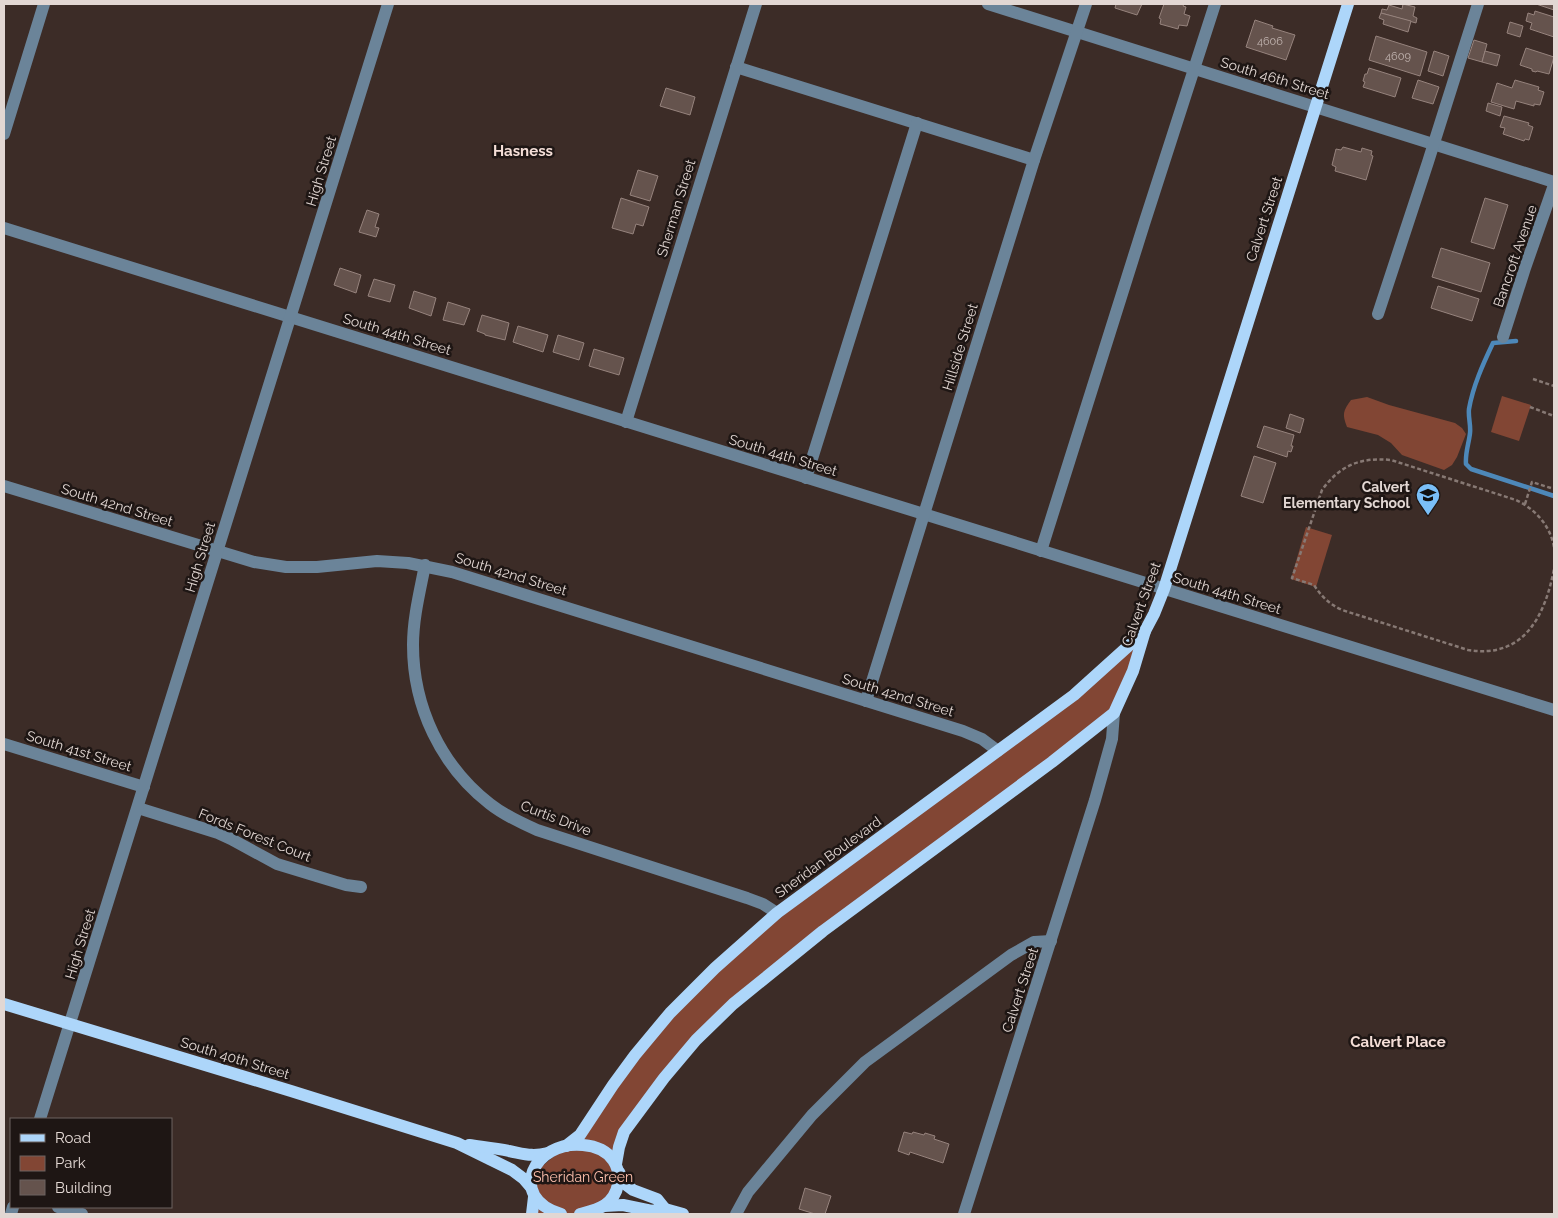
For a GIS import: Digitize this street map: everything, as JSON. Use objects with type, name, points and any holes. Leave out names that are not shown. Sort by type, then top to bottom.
[{"type":"main road","name":"Calvert Street","points":[[1114,713],[1134,671],[1145,631],[1164,589],[1348,4]]},
{"type":"main road","name":"Sheridan Boulevard","points":[[566,1146],[580,1134],[635,1055],[670,1013],[715,968],[777,913],[1074,695],[1145,631]]},
{"type":"main road","points":[[604,1206],[617,1189],[619,1182],[617,1168],[619,1147],[624,1132],[664,1078],[696,1040],[733,1004],[823,931],[1052,762],[1114,713]]},
{"type":"main road","name":"South 40th Street","points":[[4,1004],[291,1090],[457,1143],[512,1170],[524,1179],[546,1208],[561,1214]]},
{"type":"main road","name":"South 40th Street","points":[[457,1143],[528,1156],[548,1153]]},
{"type":"main road","points":[[532,1214],[532,1175],[540,1159],[548,1153],[566,1146],[579,1145],[591,1146],[610,1155],[625,1184],[633,1190],[657,1199],[664,1212]]},
{"type":"main road","points":[[580,1214],[591,1212],[604,1206],[623,1204],[652,1211],[683,1214]]},
{"type":"street","points":[[4,134],[44,4]]},
{"type":"street","name":"High Street","points":[[40,1118],[388,4]]},
{"type":"street","name":"Sherman Street","points":[[626,422],[756,4]]},
{"type":"street","name":"South 46th Street","points":[[988,4],[1554,183]]},
{"type":"street","name":"Hillside Street","points":[[866,701],[1034,160],[1086,4]]},
{"type":"street","points":[[1041,551],[1215,4]]},
{"type":"street","points":[[1378,314],[1478,4]]},
{"type":"street","points":[[736,67],[1034,160]]},
{"type":"street","points":[[806,478],[917,123]]},
{"type":"street","name":"Bancroft Avenue","points":[[1503,337],[1554,183]]},
{"type":"street","name":"South 44th Street","points":[[4,228],[1554,710]]},
{"type":"street","name":"South 42nd Street","points":[[4,486],[254,562],[286,567],[318,567],[377,561],[408,562],[452,572],[963,731],[982,740],[998,751]]},
{"type":"street","name":"Curtis Drive","points":[[425,565],[414,624],[414,673],[426,720],[450,763],[469,785],[491,805],[515,820],[537,830],[747,898],[763,904],[777,913]]},
{"type":"street","name":"Calvert Street","points":[[964,1214],[1108,754],[1112,739],[1114,713]]},
{"type":"street","name":"South 41st Street","points":[[4,744],[144,787]]},
{"type":"street","name":"Fords Forest Court","points":[[138,808],[231,838],[277,864],[346,886],[361,887]]},
{"type":"street","points":[[736,1214],[748,1192],[812,1115],[865,1062],[1011,955],[1034,942],[1051,941]]},
{"type":"street","points":[[61,1208],[82,1214]]},
{"type":"path","points":[[1533,379],[1554,386]]},
{"type":"path","points":[[1530,407],[1554,416]]},
{"type":"path","points":[[1554,547],[1553,538],[1546,525],[1525,504],[1391,460],[1370,460],[1349,464],[1338,471],[1322,490],[1292,578],[1314,585],[1326,600],[1342,610],[1468,650],[1489,652],[1516,642],[1536,624],[1547,598],[1554,569]]},
{"type":"path","points":[[1525,504],[1532,482],[1554,489]]},
{"type":"green space","points":[[1502,396],[1531,405],[1519,441],[1491,432]]},
{"type":"green space","points":[[1367,397],[1455,423],[1462,428],[1466,434],[1452,465],[1444,470],[1402,455],[1391,443],[1378,435],[1347,427],[1344,416],[1348,404],[1351,400]]},
{"type":"green space","points":[[1306,527],[1332,535],[1316,587],[1291,579]]},
{"type":"green space","name":"Sheridan Green","points":[[1145,631],[1114,713],[733,1004],[624,1132],[614,1195],[580,1214],[532,1214],[532,1175],[566,1146],[613,1085],[715,968],[997,751]]},
{"type":"building","points":[[1116,4],[1142,4],[1137,15],[1115,8]]},
{"type":"building","points":[[1164,4],[1184,4],[1183,6],[1186,7],[1184,14],[1190,16],[1187,26],[1179,25],[1178,29],[1160,24],[1161,19],[1159,18]]},
{"type":"building","points":[[1403,4],[1415,7],[1413,16],[1417,18],[1416,23],[1381,13],[1382,9],[1387,10],[1389,5],[1402,9]]},
{"type":"building","points":[[1536,4],[1554,4],[1554,10]]},
{"type":"building","points":[[1535,11],[1554,17],[1554,37],[1530,29],[1532,23],[1526,21],[1528,13],[1534,15]]},
{"type":"building","points":[[1381,13],[1411,21],[1408,32],[1383,24],[1384,20],[1379,18]]},
{"type":"building","points":[[1255,20],[1273,26],[1272,28],[1295,35],[1286,60],[1246,47]]},
{"type":"building","points":[[1510,22],[1523,26],[1520,37],[1507,33]]},
{"type":"building","points":[[1376,36],[1427,52],[1420,76],[1369,60]]},
{"type":"building","points":[[1474,40],[1487,44],[1482,62],[1468,58]]},
{"type":"building","points":[[1526,48],[1554,57],[1549,74],[1532,71],[1532,69],[1520,65]]},
{"type":"building","points":[[1434,51],[1449,56],[1443,76],[1428,71]]},
{"type":"building","points":[[1485,51],[1500,55],[1497,66],[1482,62]]},
{"type":"building","points":[[1369,68],[1401,78],[1395,97],[1363,87],[1365,74],[1367,74]]},
{"type":"building","points":[[1418,80],[1439,87],[1433,104],[1412,98]]},
{"type":"building","points":[[1515,80],[1539,87],[1538,90],[1544,92],[1540,105],[1534,104],[1534,106],[1516,101],[1514,109],[1491,102],[1497,83],[1512,88]]},
{"type":"building","points":[[666,88],[695,97],[690,115],[660,106]]},
{"type":"building","points":[[1488,103],[1502,107],[1500,116],[1486,111]]},
{"type":"building","points":[[1504,116],[1529,123],[1528,125],[1533,127],[1529,140],[1525,139],[1524,141],[1503,134],[1505,128],[1500,127]]},
{"type":"building","points":[[1343,147],[1361,152],[1362,148],[1372,151],[1371,155],[1373,156],[1366,180],[1335,171],[1336,167],[1332,165],[1336,149],[1341,150]]},
{"type":"building","points":[[638,170],[658,176],[650,201],[630,195]]},
{"type":"building","points":[[621,198],[649,207],[643,226],[636,224],[633,234],[612,228]]},
{"type":"building","points":[[1485,198],[1508,205],[1494,249],[1471,242]]},
{"type":"building","points":[[367,210],[379,214],[375,227],[379,228],[376,237],[359,232]]},
{"type":"building","points":[[1441,248],[1490,263],[1481,292],[1432,277]]},
{"type":"building","points":[[340,268],[361,275],[356,293],[334,285]]},
{"type":"building","points":[[374,279],[395,285],[390,302],[368,296]]},
{"type":"building","points":[[1438,286],[1479,299],[1472,321],[1431,308]]},
{"type":"building","points":[[414,291],[436,298],[431,316],[409,308]]},
{"type":"building","points":[[448,302],[470,309],[464,325],[443,320]]},
{"type":"building","points":[[482,315],[509,323],[505,340],[477,331]]},
{"type":"building","points":[[518,326],[548,335],[543,352],[513,342]]},
{"type":"building","points":[[558,335],[584,343],[579,360],[553,352]]},
{"type":"building","points":[[594,349],[624,358],[619,375],[589,366]]},
{"type":"building","points":[[1290,414],[1304,419],[1300,433],[1286,428]]},
{"type":"building","points":[[1264,426],[1294,435],[1291,446],[1293,446],[1291,452],[1288,451],[1287,457],[1257,447]]},
{"type":"building","points":[[1254,456],[1276,463],[1263,503],[1241,496]]},
{"type":"building","points":[[904,1132],[924,1135],[925,1133],[935,1136],[934,1139],[949,1144],[943,1163],[910,1152],[909,1155],[898,1151]]},
{"type":"building","points":[[805,1188],[831,1196],[825,1214],[815,1214],[799,1209]]},
{"type":"waterway","points":[[1516,341],[1493,343],[1482,367],[1469,409],[1470,430],[1466,464],[1471,469],[1554,496]]},
{"type":"place","name":"Calvert Elementary School","points":[[1428,516]]},
{"type":"district","name":"Hasness","points":[[523,151]]},
{"type":"district","name":"Calvert Place","points":[[1398,1042]]}]
